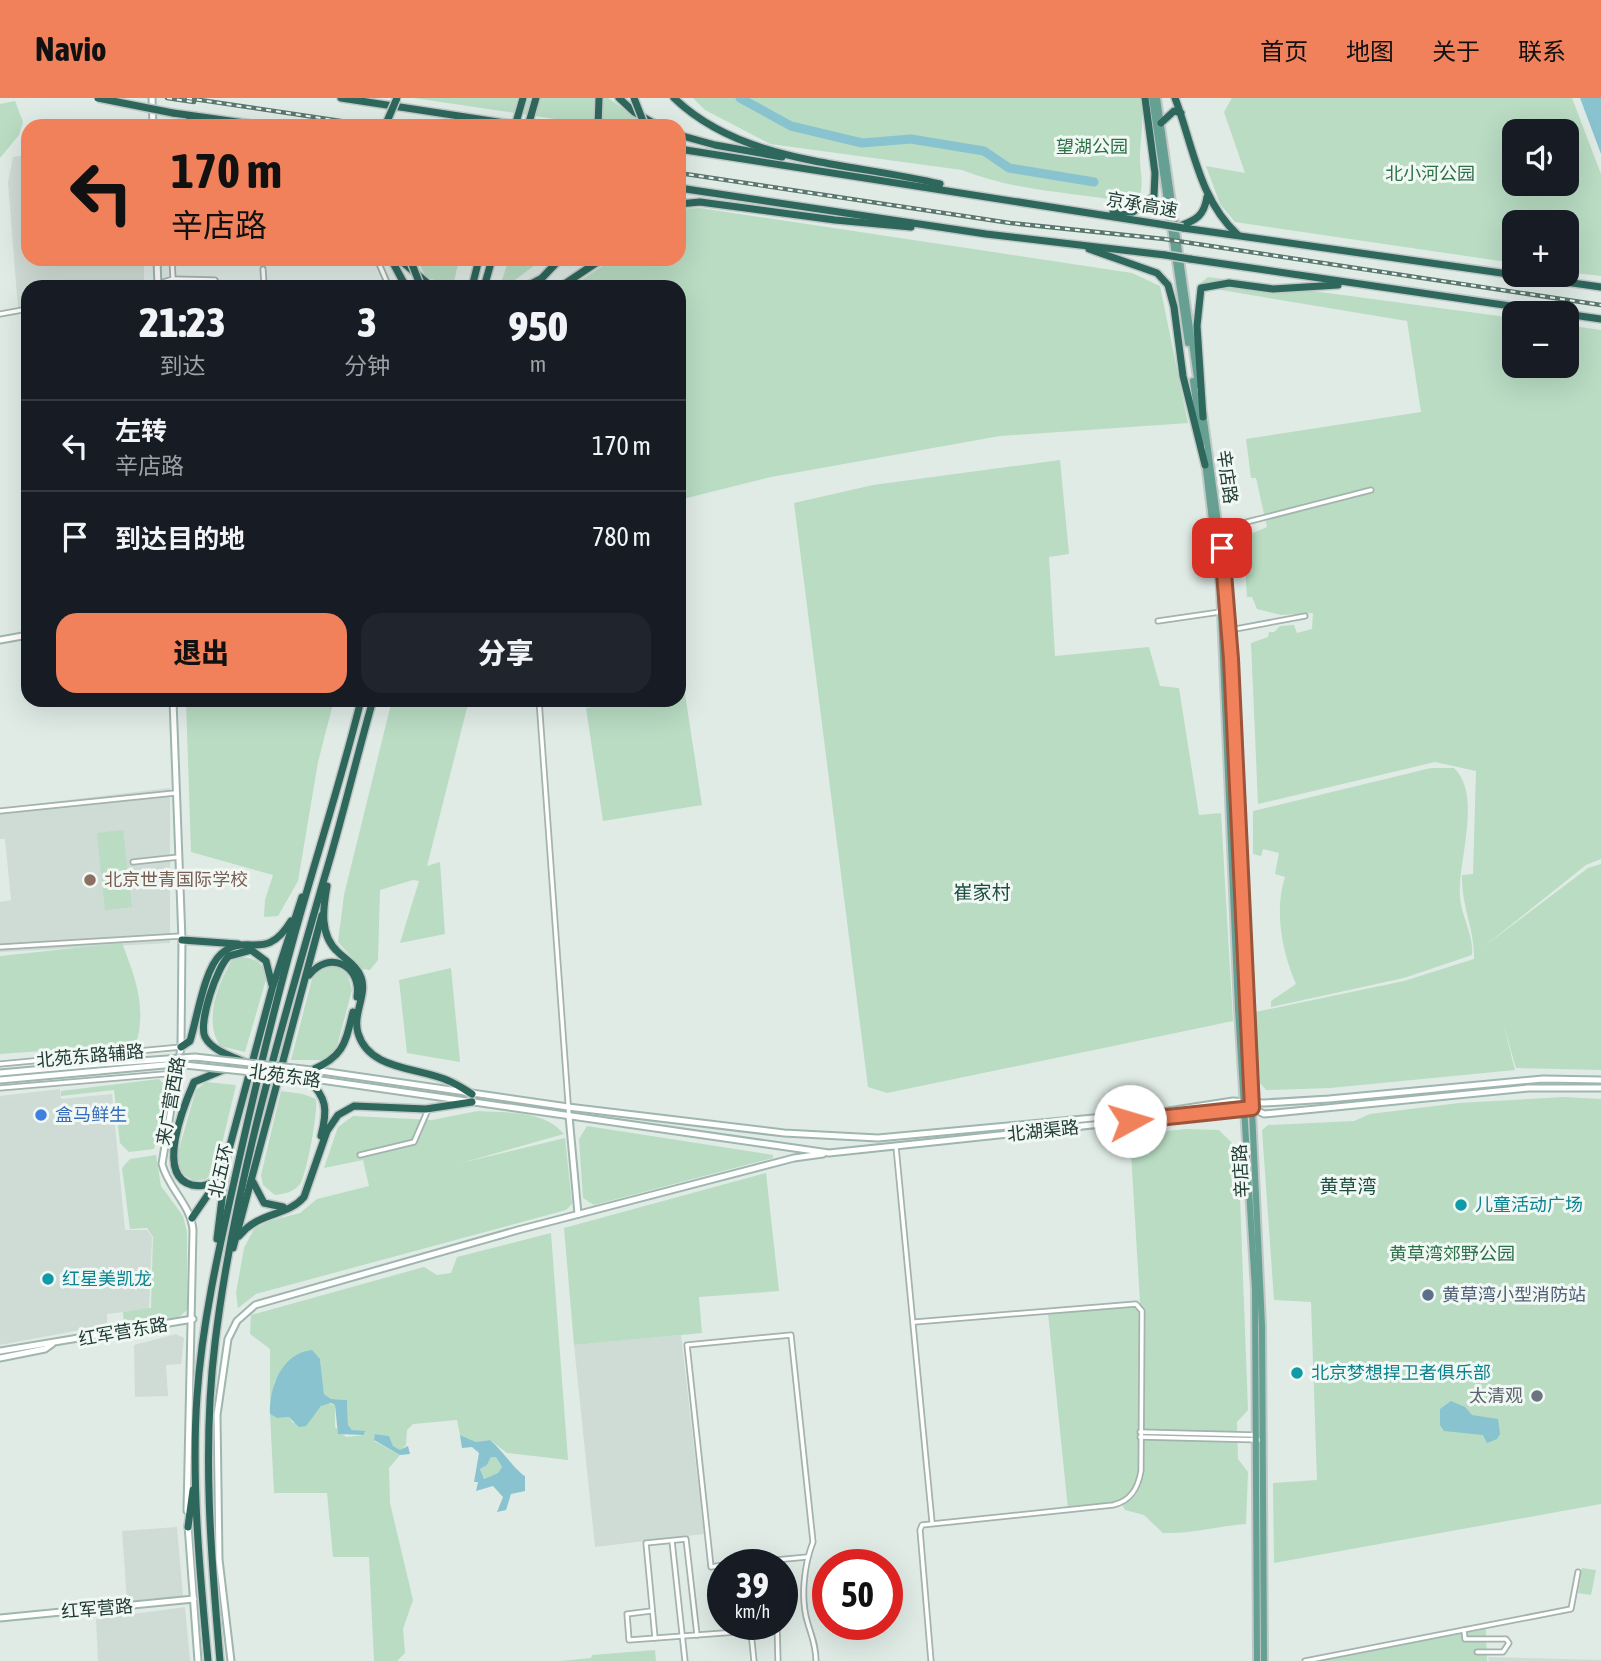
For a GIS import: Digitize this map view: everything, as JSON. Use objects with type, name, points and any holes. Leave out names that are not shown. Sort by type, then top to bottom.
[{"type":"highway","points":[[98,98],[216,119]]},
{"type":"highway","points":[[341,98],[480,119]]},
{"type":"highway","points":[[388,119],[397,98]]},
{"type":"highway","points":[[517,119],[523,98]]},
{"type":"highway","points":[[529,119],[536,98]]},
{"type":"highway","points":[[598,119],[599,98]]},
{"type":"highway","points":[[619,98],[646,119]]},
{"type":"highway","points":[[634,98],[642,119]]},
{"type":"highway","points":[[674,98],[724,134],[762,148],[814,160]]},
{"type":"highway","points":[[1094,212],[1133,212],[1154,196],[1155,173],[1145,98]]},
{"type":"highway","points":[[1175,98],[1207,196],[1221,220],[1240,236]]},
{"type":"highway","points":[[1161,123],[1174,111],[1181,113]]},
{"type":"highway","points":[[173,113],[191,119]]},
{"type":"highway","points":[[686,137],[757,154],[895,173],[978,194]]},
{"type":"highway","name":"京承高速","points":[[686,150],[1159,224],[1601,287]]},
{"type":"highway","points":[[686,189],[986,234]]},
{"type":"highway","points":[[1180,227],[1198,219],[1205,208],[1207,196]]},
{"type":"highway","points":[[686,203],[700,202],[835,220],[1164,255],[1502,305]]},
{"type":"highway","points":[[1078,245],[1157,273],[1168,285],[1174,307],[1183,376],[1205,465]]},
{"type":"highway","points":[[408,266],[424,280]]},
{"type":"highway","points":[[538,280],[553,266]]},
{"type":"highway","points":[[570,280],[592,266]]},
{"type":"highway","points":[[1205,414],[1197,326],[1201,288],[1230,283],[1273,289],[1357,284]]},
{"type":"highway","points":[[1579,316],[1601,319]]},
{"type":"highway","name":"北五环","points":[[208,1661],[196,1472],[197,1398],[212,1281],[293,939],[359,707]]},
{"type":"highway","name":"北五环","points":[[220,1661],[210,1547],[209,1455],[215,1343],[229,1258],[276,1047],[371,707]]},
{"type":"highway","points":[[229,1258],[237,1240],[307,978],[334,847]]},
{"type":"highway","points":[[192,1218],[218,1180],[228,1153],[272,989],[296,911],[320,851]]},
{"type":"highway","points":[[181,938],[257,946],[274,942],[296,911]]},
{"type":"highway","points":[[321,915],[335,950],[360,974],[363,988],[356,1023],[366,1048],[374,1057],[388,1063],[449,1081],[472,1098]]},
{"type":"highway","points":[[181,1047],[190,1041],[215,963],[221,954],[239,944]]},
{"type":"highway","points":[[247,1063],[216,1049],[205,1037],[203,1029],[223,961],[236,951],[258,953],[270,970],[272,989]]},
{"type":"highway","points":[[307,978],[317,965],[328,961],[341,962],[352,969],[358,983],[344,1047],[334,1059],[312,1070]]},
{"type":"highway","points":[[218,1180],[201,1187],[185,1183],[177,1176],[172,1160],[194,1082],[229,1068]]},
{"type":"highway","points":[[253,1179],[259,1197],[264,1203],[274,1207],[284,1207],[303,1194],[327,1104],[322,1093],[307,1078]]},
{"type":"highway","points":[[237,1240],[258,1218],[289,1208],[304,1197],[327,1131],[338,1115],[354,1106],[426,1109],[472,1098]]},
{"type":"highway","points":[[212,1281],[228,1153]]},
{"type":"highway","points":[[188,1527],[196,1472]]},
{"type":"main road","points":[[152,98],[153,119]]},
{"type":"main road","name":"辛店路","points":[[1154,98],[1161,123],[1205,414],[1230,629],[1229,692],[1243,1100],[1248,1109]]},
{"type":"main road","name":"辛店路","points":[[1154,98],[1205,465],[1229,692],[1252,1100],[1248,1109],[1264,1661]]},
{"type":"main road","points":[[0,640],[21,636]]},
{"type":"main road","name":"来广营西路","points":[[173,707],[181,938],[181,1047],[162,1164],[168,1181],[192,1218]]},
{"type":"main road","name":"北苑东路","points":[[0,1080],[178,1056],[312,1070],[569,1116]]},
{"type":"main road","name":"北苑东路","points":[[0,1073],[175,1064],[568,1107]]},
{"type":"main road","name":"北湖渠路","points":[[568,1107],[784,1133],[878,1138],[1168,1111],[1196,1104],[1243,1100],[1264,1103],[1530,1080],[1601,1080]]},
{"type":"main road","name":"北湖渠路","points":[[569,1116],[829,1153],[1248,1109],[1264,1114],[1528,1088],[1601,1088]]},
{"type":"main road","points":[[569,1116],[578,1214]]},
{"type":"main road","points":[[231,1661],[219,1559],[217,1415],[228,1339],[237,1321],[255,1305],[578,1214],[794,1158],[829,1153]]},
{"type":"main road","points":[[192,1218],[193,1319],[186,1485],[198,1661]]},
{"type":"main road","name":"红军营东路","points":[[0,1351],[193,1319]]},
{"type":"main road","name":"红军营东路","points":[[0,1358],[45,1349],[52,1344]]},
{"type":"main road","name":"辛店路","points":[[1257,1661],[1259,1437]]},
{"type":"main road","name":"红军营路","points":[[0,1618],[194,1599]]},
{"type":"street","points":[[172,266],[173,279],[215,280]]},
{"type":"street","points":[[263,270],[264,280]]},
{"type":"street","points":[[0,314],[21,310]]},
{"type":"street","points":[[1220,536],[1232,534],[1239,524],[1371,490]]},
{"type":"street","points":[[1158,621],[1222,612]]},
{"type":"street","points":[[1230,629],[1305,616]]},
{"type":"street","points":[[539,707],[569,1116]]},
{"type":"street","points":[[0,811],[176,793]]},
{"type":"street","points":[[133,862],[179,857]]},
{"type":"street","points":[[0,947],[181,938]]},
{"type":"street","name":"北苑东路辅路","points":[[0,1064],[181,1047]]},
{"type":"street","name":"北苑东路辅路","points":[[0,1088],[176,1072]]},
{"type":"street","points":[[360,1155],[414,1142],[426,1112]]},
{"type":"street","points":[[896,1147],[915,1322],[912,1331],[933,1522]]},
{"type":"street","points":[[915,1322],[1136,1304],[1142,1311],[1139,1482],[1121,1503],[922,1525],[920,1530],[931,1661]]},
{"type":"street","points":[[709,1549],[687,1345],[791,1335],[813,1542],[807,1557],[807,1621],[816,1642],[816,1661]]},
{"type":"street","points":[[1140,1434],[1259,1437]]},
{"type":"street","points":[[655,1638],[646,1543],[686,1539],[698,1635]]},
{"type":"street","points":[[672,1540],[685,1661]]},
{"type":"street","points":[[798,1558],[807,1557]]},
{"type":"street","points":[[1305,1661],[1571,1609],[1578,1572]]},
{"type":"street","points":[[651,1611],[627,1614],[629,1640],[707,1634]]},
{"type":"street","points":[[1464,1630],[1465,1639],[1506,1639],[1510,1643],[1503,1652],[1476,1652]]},
{"type":"street","points":[[752,1640],[754,1661]]},
{"type":"street","points":[[777,1640],[778,1661]]},
{"type":"shaded area","points":[[21,156],[21,266],[144,266],[144,280],[21,280],[21,307],[18,308],[8,182],[13,157]]},
{"type":"shaded area","name":"北京世青国际学校","points":[[170,788],[170,943],[0,952],[0,902],[11,900],[5,839],[0,839],[0,808]]},
{"type":"shaded area","points":[[60,1089],[61,1099],[112,1094],[125,1230],[147,1230],[152,1237],[149,1309],[107,1314],[107,1325],[0,1345],[0,1096]]},
{"type":"shaded area","points":[[176,1334],[184,1338],[181,1364],[166,1365],[168,1396],[135,1397],[134,1345]]},
{"type":"shaded area","points":[[681,1335],[704,1534],[595,1547],[574,1345]]},
{"type":"shaded area","points":[[177,1527],[183,1596],[127,1601],[122,1531]]},
{"type":"shaded area","points":[[185,1607],[190,1661],[98,1661],[96,1619]]},
{"type":"shaded area","points":[[1488,1657],[1601,1660],[1601,1661],[1489,1661]]},
{"type":"green space","points":[[414,98],[608,98],[638,119],[556,119]]},
{"type":"green space","name":"望湖公园","points":[[693,98],[1141,98],[1141,192],[1139,198],[1126,202],[1022,187],[962,170],[770,144],[705,110]]},
{"type":"green space","name":"北小河公园","points":[[1232,98],[1572,98],[1601,174],[1601,276],[1579,273],[1579,210],[1502,210],[1502,261],[1235,222],[1220,204],[1206,166],[1245,173],[1224,112]]},
{"type":"green space","points":[[15,101],[22,119],[19,135],[0,158],[0,104]]},
{"type":"green space","points":[[700,208],[1132,273],[1160,286],[1188,423],[1000,436],[771,477],[686,498],[686,280],[582,280],[602,266],[686,266],[686,209]]},
{"type":"green space","points":[[420,266],[458,266],[454,280],[434,280],[426,277]]},
{"type":"green space","points":[[507,266],[534,266],[515,280],[502,280]]},
{"type":"green space","points":[[1208,277],[1502,316],[1502,378],[1579,378],[1579,327],[1601,330],[1601,859],[1586,865],[1482,948],[1588,868],[1601,864],[1601,1070],[1516,1068],[1503,1023],[1515,1070],[1330,1088],[1266,1090],[1260,1083],[1255,1012],[1404,981],[1474,959],[1462,875],[1473,874],[1476,771],[1435,762],[1258,804],[1251,643],[1268,637],[1269,632],[1274,632],[1280,626],[1294,625],[1297,633],[1312,629],[1313,613],[1281,615],[1257,609],[1252,597],[1247,597],[1243,537],[1267,527],[1256,478],[1251,478],[1246,439],[1421,412],[1407,321],[1197,286]]},
{"type":"green space","points":[[1060,460],[1069,554],[1049,557],[1055,656],[1149,647],[1160,686],[1179,688],[1199,815],[1221,813],[1233,1021],[887,1093],[868,1087],[794,503],[873,485]]},
{"type":"green space","points":[[686,701],[702,805],[603,821],[586,708],[686,707]]},
{"type":"green space","points":[[186,707],[332,707],[318,762],[298,881],[278,916],[264,917],[265,900],[273,875],[191,852]]},
{"type":"green space","points":[[390,707],[467,707],[427,866],[440,862],[445,934],[400,943],[419,881],[413,880],[380,890],[378,960],[370,970],[362,969],[338,942],[344,895]]},
{"type":"green space","points":[[1431,768],[1454,768],[1467,795],[1467,830],[1460,897],[1472,955],[1404,978],[1271,1007],[1271,1001],[1296,984],[1281,931],[1280,903],[1285,877],[1275,874],[1279,853],[1263,849],[1261,856],[1253,854],[1253,811]]},
{"type":"green space","points":[[123,830],[132,907],[105,910],[97,833]]},
{"type":"green space","points":[[122,943],[135,980],[140,1005],[136,1044],[0,1054],[0,956]]},
{"type":"green space","points":[[234,957],[255,960],[267,976],[245,1052],[220,1046],[213,1025],[218,989]]},
{"type":"green space","points":[[337,965],[347,971],[352,990],[336,1050],[325,1060],[291,1060],[313,975],[325,966]]},
{"type":"green space","points":[[451,968],[460,1062],[407,1053],[399,980]]},
{"type":"green space","points":[[159,1079],[169,1089],[154,1149],[129,1152],[120,1143],[114,1090],[61,1096],[61,1091]]},
{"type":"green space","points":[[206,1082],[236,1085],[216,1169],[206,1179],[194,1181],[181,1173],[176,1159],[196,1090]]},
{"type":"green space","points":[[281,1091],[316,1099],[316,1106],[309,1156],[300,1184],[292,1191],[275,1195],[263,1185],[261,1175]]},
{"type":"green space","name":"黄草湾郊野公园","points":[[1564,1097],[1601,1099],[1601,1504],[1274,1563],[1273,1483],[1317,1480],[1311,1302],[1274,1300],[1262,1130],[1268,1125],[1354,1121],[1370,1114],[1459,1103]]},
{"type":"green space","points":[[478,1111],[525,1114],[556,1126],[564,1134],[461,1163],[565,1138],[572,1204],[566,1210],[256,1294],[238,1308],[236,1293],[244,1248],[254,1229],[269,1221],[300,1213],[317,1199],[369,1186],[363,1160],[324,1168],[338,1127],[353,1116],[432,1120]]},
{"type":"green space","points":[[587,1126],[773,1155],[773,1158],[594,1205],[583,1198],[579,1139]]},
{"type":"green space","points":[[1186,1129],[1219,1130],[1232,1143],[1233,1166],[1239,1172],[1248,1410],[1237,1422],[1238,1459],[1248,1472],[1246,1524],[1163,1533],[1144,1515],[1125,1510],[1121,1503],[1068,1509],[1048,1313],[1140,1303],[1130,1135]]},
{"type":"green space","points":[[156,1155],[161,1186],[183,1216],[187,1232],[187,1310],[178,1318],[124,1326],[123,1312],[151,1308],[153,1237],[147,1228],[130,1229],[122,1168],[130,1159]]},
{"type":"green space","points":[[766,1173],[779,1291],[699,1297],[702,1333],[574,1345],[564,1228]]},
{"type":"green space","points":[[551,1233],[568,1460],[507,1453],[490,1440],[476,1442],[460,1435],[457,1420],[413,1424],[407,1430],[406,1445],[400,1451],[393,1446],[389,1436],[376,1434],[374,1441],[400,1455],[389,1468],[390,1503],[413,1600],[403,1629],[405,1653],[397,1661],[374,1661],[369,1557],[333,1557],[327,1493],[274,1493],[270,1414],[277,1418],[289,1417],[293,1423],[310,1418],[324,1403],[335,1405],[335,1427],[346,1437],[364,1435],[365,1432],[352,1430],[348,1425],[347,1400],[331,1399],[324,1394],[320,1359],[275,1381],[270,1401],[270,1349],[250,1334],[251,1315],[424,1267],[437,1275],[451,1273],[457,1257]]},
{"type":"green space","points":[[491,1457],[496,1457],[502,1467],[498,1473],[484,1479],[480,1469],[487,1465]]},
{"type":"green space","points":[[1582,1568],[1596,1570],[1591,1595],[1578,1593]]},
{"type":"green space","points":[[1486,1629],[1487,1661],[1316,1661],[1465,1633]]},
{"type":"green space","points":[[655,1650],[656,1661],[560,1661],[591,1658],[592,1655]]},
{"type":"water","points":[[1580,98],[1601,98],[1601,154]]},
{"type":"water","points":[[312,1350],[320,1359],[324,1394],[331,1399],[347,1400],[348,1425],[352,1430],[365,1431],[364,1435],[338,1434],[335,1405],[331,1403],[321,1406],[306,1426],[299,1427],[289,1417],[277,1418],[270,1414],[272,1393],[279,1373],[293,1357]]},
{"type":"water","points":[[1451,1401],[1465,1407],[1472,1415],[1498,1419],[1500,1434],[1497,1439],[1487,1443],[1483,1435],[1444,1431],[1440,1425],[1440,1409]]},
{"type":"water","points":[[375,1434],[389,1436],[393,1446],[400,1450],[408,1446],[410,1454],[400,1455],[374,1440]]},
{"type":"water","points":[[460,1435],[476,1442],[490,1440],[525,1476],[525,1491],[511,1494],[506,1510],[497,1512],[503,1497],[493,1486],[476,1491],[478,1482],[474,1482],[479,1453],[472,1447],[462,1448]],"holes":[[[491,1457],[496,1457],[502,1467],[498,1473],[484,1479],[480,1469],[487,1465]]]},
{"type":"waterway","points":[[740,98],[791,126],[862,143],[911,139],[984,151],[1009,168],[1094,182]]},
{"type":"railway","points":[[167,98],[194,102]]},
{"type":"railway","points":[[187,98],[327,119]]},
{"type":"railway","points":[[686,174],[1010,223],[1164,239],[1601,305]]},
{"type":"place","name":"北京世青国际学校","points":[[90,880]]},
{"type":"place","name":"盒马鲜生","points":[[41,1115]]},
{"type":"place","name":"儿童活动广场","points":[[1461,1205]]},
{"type":"place","name":"红星美凯龙","points":[[48,1279]]},
{"type":"place","name":"黄草湾小型消防站","points":[[1428,1295]]},
{"type":"place","name":"北京梦想捍卫者俱乐部","points":[[1297,1373]]},
{"type":"place","name":"太清观","points":[[1537,1396]]},
{"type":"district","name":"崔家村","points":[[982,892]]},
{"type":"district","name":"黄草湾","points":[[1348,1186]]},
{"type":"route","points":[[1130,1121],[1252,1108],[1238,854],[1231,659],[1222,548]]}]
